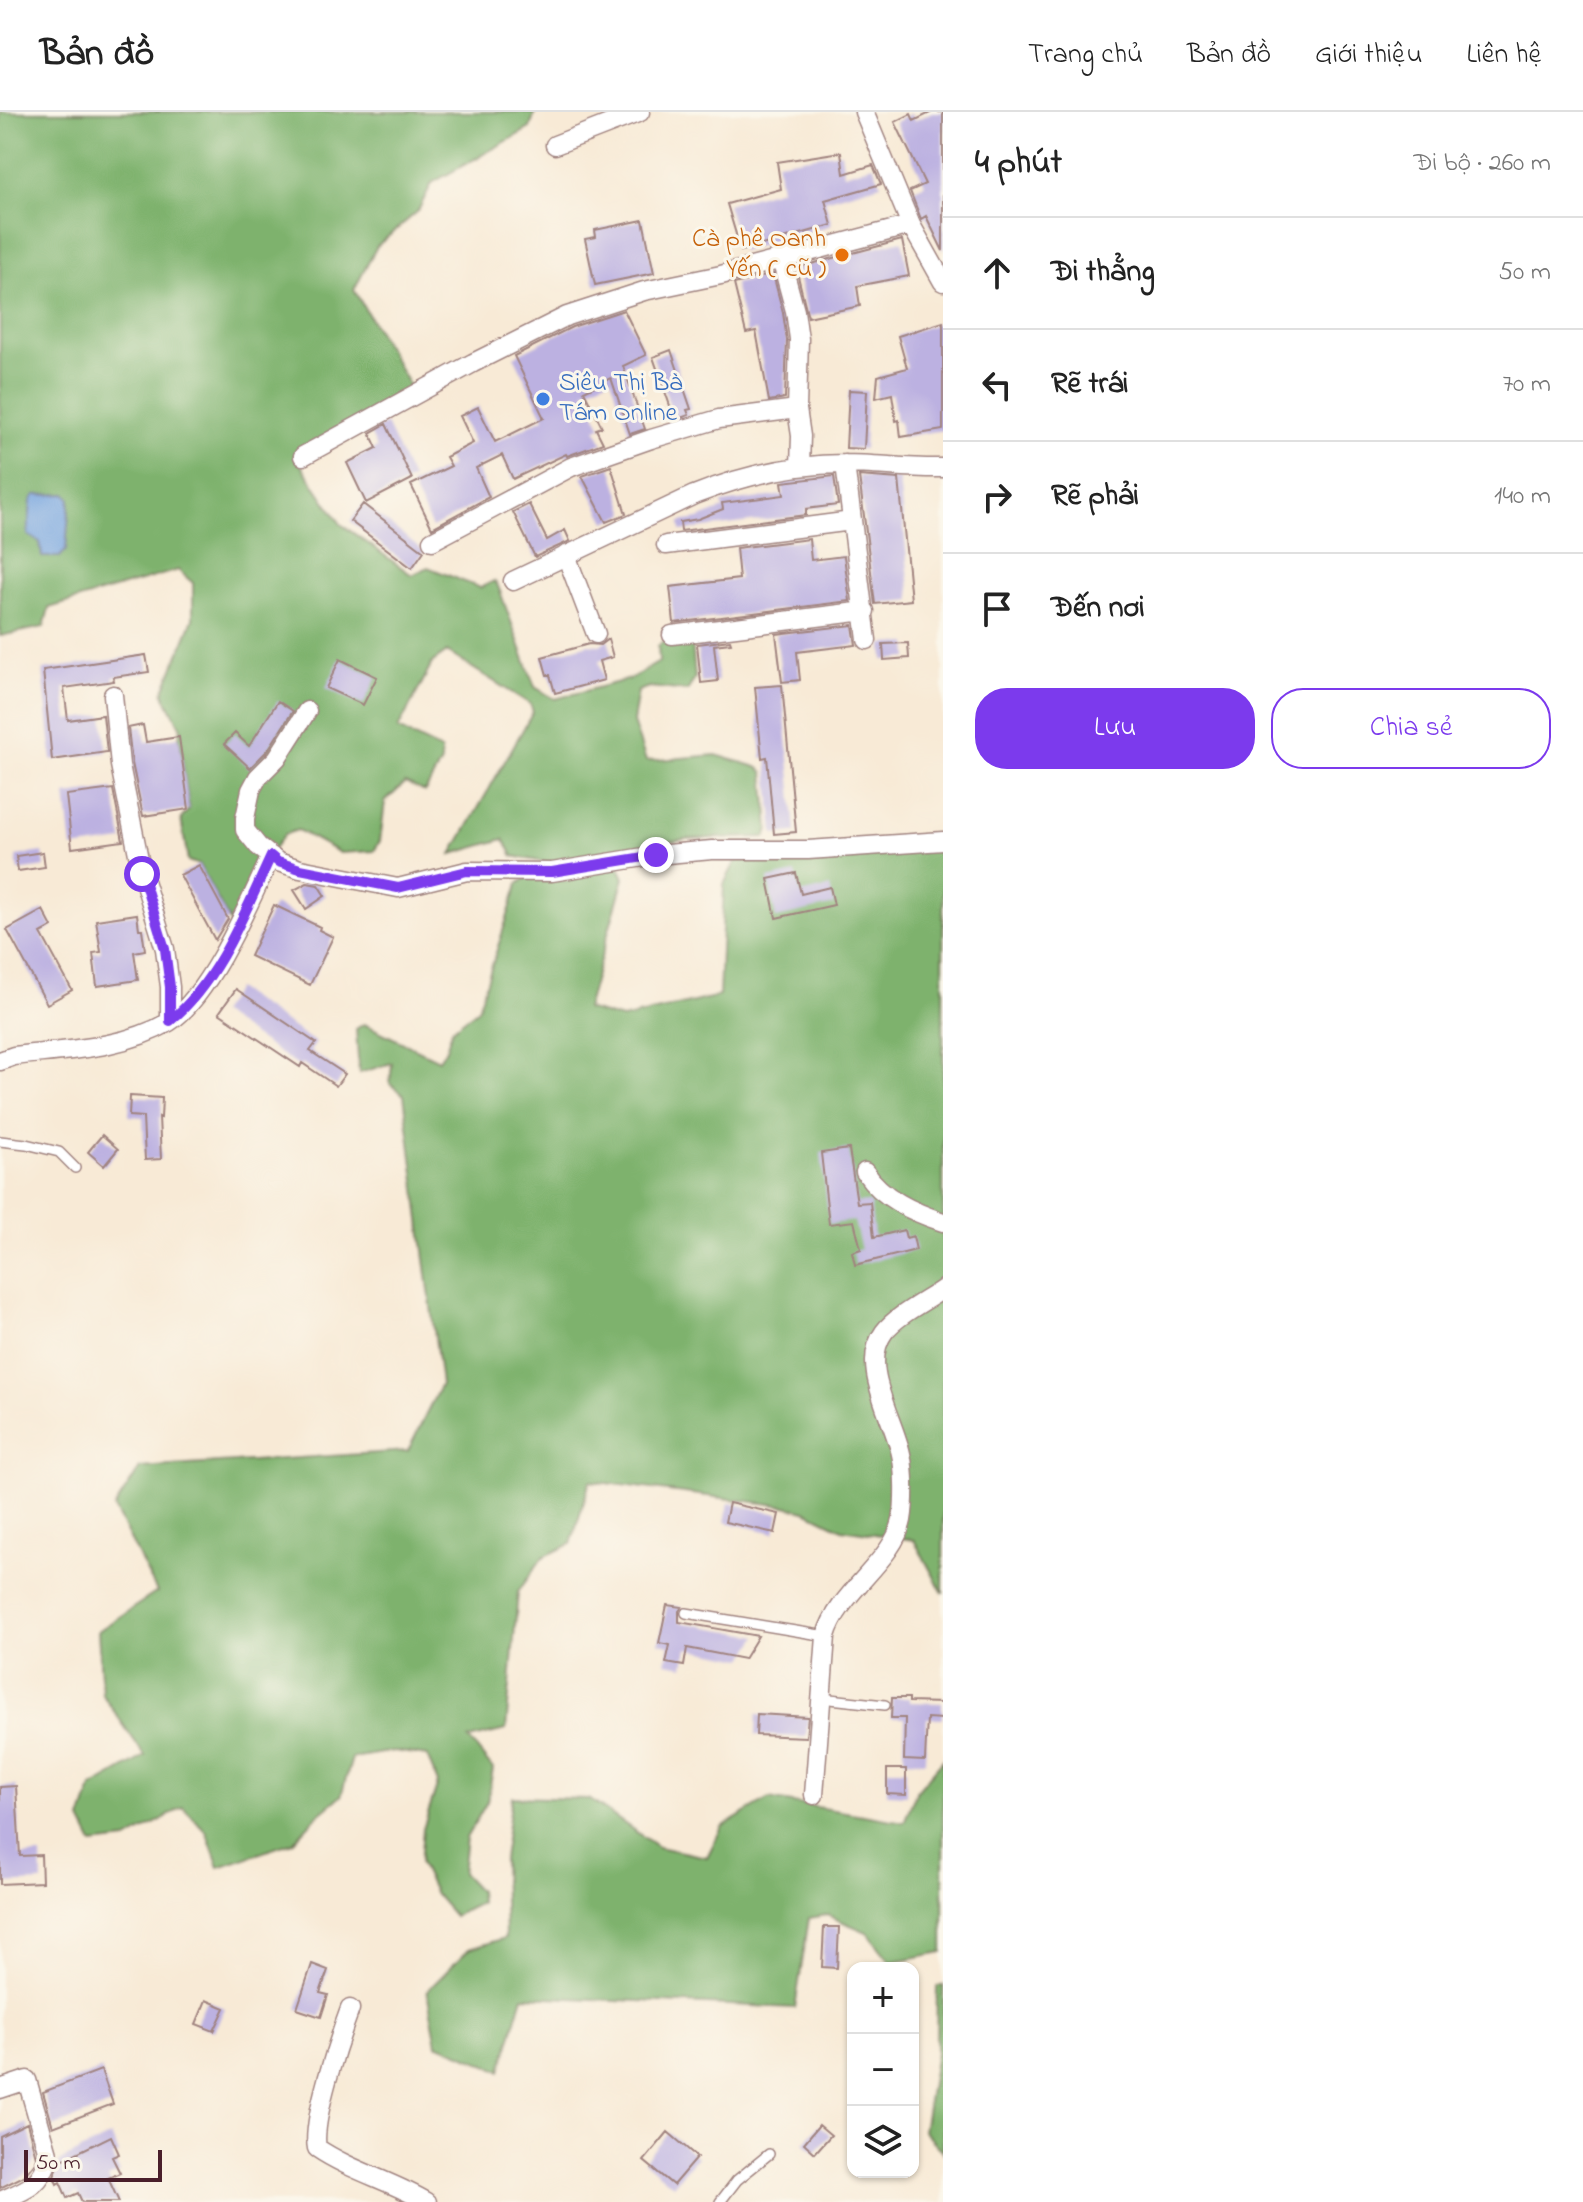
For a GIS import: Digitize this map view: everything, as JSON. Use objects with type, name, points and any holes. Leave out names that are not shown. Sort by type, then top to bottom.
[{"type":"street","points":[[555,145],[640,112]]},
{"type":"street","points":[[864,112],[911,225],[943,282]]},
{"type":"street","points":[[303,456],[473,363],[567,316],[644,291],[721,275],[911,225]]},
{"type":"street","points":[[781,259],[799,339],[797,409],[801,436],[800,466]]},
{"type":"street","points":[[432,541],[584,462],[719,419],[797,409]]},
{"type":"street","points":[[845,464],[867,640]]},
{"type":"street","points":[[513,581],[723,484],[800,466],[845,464],[943,468]]},
{"type":"street","points":[[666,545],[852,521]]},
{"type":"street","points":[[566,555],[596,634]]},
{"type":"street","points":[[672,635],[865,611]]},
{"type":"street","points":[[113,695],[120,765],[142,874],[165,949],[170,1021]]},
{"type":"street","points":[[307,711],[277,758],[258,777],[251,790],[245,818],[245,830],[258,846],[278,862],[300,869],[398,888],[467,871],[552,872],[656,855],[712,850],[808,850],[943,841]]},
{"type":"street","points":[[0,1061],[14,1056],[112,1044],[170,1021],[204,985],[233,937],[271,856]]},
{"type":"street","points":[[865,1172],[886,1195],[943,1222]]},
{"type":"street","points":[[814,1795],[829,1623],[897,1535],[902,1519],[901,1455],[875,1372],[877,1345],[891,1324],[943,1289]]},
{"type":"street","points":[[350,2009],[325,2089],[317,2126],[317,2148],[341,2163],[427,2202]]},
{"type":"street","points":[[0,2089],[27,2080],[49,2157],[37,2183],[0,2201]]},
{"type":"lane","points":[[0,1141],[59,1152],[75,1168]]},
{"type":"lane","points":[[686,1613],[826,1636]]},
{"type":"lane","points":[[821,1698],[885,1705]]},
{"type":"lane","points":[[720,2202],[737,2180],[769,2154]]},
{"type":"green space","points":[[0,112],[535,112],[530,128],[432,183],[418,211],[377,246],[354,290],[410,387],[408,394],[297,459],[341,524],[412,575],[428,567],[480,588],[494,581],[535,687],[555,699],[630,679],[659,662],[658,646],[663,642],[692,639],[695,679],[687,691],[649,687],[638,691],[633,722],[646,761],[716,755],[757,767],[764,772],[769,829],[766,837],[685,839],[548,863],[513,856],[504,839],[452,854],[533,712],[530,704],[447,652],[433,662],[398,729],[441,750],[441,762],[425,792],[405,783],[385,802],[380,841],[374,851],[340,853],[298,830],[285,834],[265,860],[234,930],[199,865],[188,861],[181,819],[189,809],[179,737],[181,728],[163,693],[193,619],[193,583],[178,570],[49,608],[44,627],[0,636]]},
{"type":"green space","points":[[943,846],[943,1593],[914,1540],[842,1529],[808,1512],[786,1506],[590,1481],[571,1544],[543,1557],[518,1592],[506,1730],[469,1739],[493,1769],[487,1802],[466,1838],[462,1873],[479,1891],[480,1903],[454,1916],[435,1894],[420,1863],[423,1829],[438,1783],[427,1756],[394,1751],[352,1758],[341,1796],[293,1842],[219,1867],[206,1831],[183,1807],[127,1840],[93,1844],[81,1820],[92,1787],[145,1756],[102,1694],[98,1631],[157,1592],[114,1508],[140,1468],[408,1451],[441,1384],[404,1095],[390,1084],[392,1063],[359,1073],[356,1029],[364,1024],[439,1060],[452,1029],[478,1009],[518,884],[528,877],[568,881],[618,865],[624,878],[586,1009],[622,1019],[719,996],[724,884],[737,859]]},
{"type":"green space","points":[[943,1760],[943,1952],[891,1962],[867,1932],[827,1915],[809,1918],[795,2008],[523,1996],[501,2071],[437,2044],[427,1991],[469,1949],[505,1938],[503,1859],[512,1797],[589,1799],[658,1847],[707,1857],[722,1827],[769,1799],[904,1822],[917,1790]]},
{"type":"green space","points":[[943,1985],[943,2152],[923,2131],[936,2053],[937,1986]]},
{"type":"water","points":[[66,494],[70,498],[66,550],[60,557],[42,557],[40,542],[28,535],[31,501],[35,495]]},
{"type":"building","points":[[932,112],[943,112],[943,251],[926,216],[921,219],[910,191],[925,184],[895,122],[911,114],[914,121]]},
{"type":"building","points":[[841,152],[844,174],[873,165],[881,184],[825,200],[832,225],[741,251],[727,204],[781,189],[777,162]]},
{"type":"building","points":[[643,220],[654,273],[595,285],[585,239],[596,237],[595,230]]},
{"type":"building","points":[[902,240],[909,276],[857,286],[860,306],[808,317],[796,268]]},
{"type":"building","points":[[773,274],[787,340],[785,398],[769,401],[756,331],[746,333],[734,284]]},
{"type":"building","points":[[624,310],[646,355],[623,366],[645,429],[630,434],[611,378],[584,391],[602,427],[596,429],[603,443],[566,454],[513,479],[502,455],[476,468],[489,497],[432,528],[411,485],[451,466],[446,457],[473,443],[460,416],[478,407],[495,442],[544,418],[514,356],[572,327]]},
{"type":"building","points":[[943,322],[943,430],[901,437],[892,394],[876,398],[878,376],[907,368],[898,336]]},
{"type":"building","points":[[671,350],[691,409],[687,410],[689,415],[675,420],[653,357]]},
{"type":"building","points":[[849,390],[867,391],[864,449],[846,448]]},
{"type":"building","points":[[386,424],[412,479],[366,503],[347,463],[377,448],[370,433]]},
{"type":"building","points":[[611,466],[626,514],[606,522],[582,476]]},
{"type":"building","points":[[834,476],[838,505],[806,509],[806,515],[681,531],[680,522],[723,509],[722,503],[784,495],[782,482]]},
{"type":"building","points":[[859,476],[899,479],[911,600],[875,604]]},
{"type":"building","points":[[363,504],[424,551],[412,568],[350,521]]},
{"type":"building","points":[[529,504],[547,540],[565,530],[570,541],[535,557],[513,512]]},
{"type":"building","points":[[809,539],[811,560],[844,556],[850,601],[674,623],[670,587],[739,579],[736,548]]},
{"type":"building","points":[[853,625],[856,645],[797,652],[800,680],[782,682],[776,634]]},
{"type":"building","points":[[608,639],[613,657],[599,661],[604,680],[555,693],[542,657],[589,644],[600,645]]},
{"type":"building","points":[[730,640],[731,643],[714,645],[718,681],[701,683],[697,644]]},
{"type":"building","points":[[908,643],[909,658],[884,660],[883,644]]},
{"type":"building","points":[[146,655],[149,672],[64,688],[68,720],[103,715],[107,752],[52,760],[43,670]]},
{"type":"building","points":[[340,659],[377,677],[363,705],[326,688]]},
{"type":"building","points":[[782,685],[796,832],[774,834],[767,757],[762,758],[755,687]]},
{"type":"building","points":[[278,701],[293,711],[268,750],[250,768],[224,744],[235,733],[249,746]]},
{"type":"building","points":[[143,725],[146,742],[179,737],[189,809],[143,816],[128,728]]},
{"type":"building","points":[[113,789],[123,841],[72,848],[66,795]]},
{"type":"building","points":[[43,852],[45,867],[18,871],[16,856]]},
{"type":"building","points":[[199,865],[228,919],[215,940],[180,875]]},
{"type":"building","points":[[796,873],[801,894],[830,887],[834,905],[776,918],[768,879]]},
{"type":"building","points":[[307,883],[318,885],[325,896],[306,909],[294,890]]},
{"type":"building","points":[[274,905],[320,927],[319,930],[333,937],[310,985],[250,956]]},
{"type":"building","points":[[43,910],[52,927],[41,933],[72,990],[47,1004],[7,930]]},
{"type":"building","points":[[137,914],[145,950],[134,952],[138,980],[97,986],[93,953],[101,952],[96,920]]},
{"type":"building","points":[[236,989],[316,1043],[310,1051],[345,1074],[336,1086],[302,1063],[300,1067],[219,1013]]},
{"type":"building","points":[[130,1096],[162,1098],[159,1117],[161,1159],[145,1160],[143,1117],[129,1116]]},
{"type":"building","points":[[102,1135],[118,1149],[104,1166],[88,1152]]},
{"type":"building","points":[[849,1149],[857,1203],[870,1202],[874,1237],[904,1230],[906,1238],[913,1236],[916,1250],[855,1265],[852,1252],[861,1249],[854,1221],[829,1224],[821,1153]]},
{"type":"building","points":[[729,1503],[779,1514],[775,1533],[725,1522]]},
{"type":"building","points":[[667,1605],[682,1607],[679,1622],[758,1636],[744,1659],[687,1648],[684,1666],[666,1663],[670,1645],[659,1643]]},
{"type":"building","points":[[892,1698],[942,1703],[942,1719],[927,1718],[925,1761],[904,1760],[905,1718],[891,1718]]},
{"type":"building","points":[[757,1714],[808,1717],[806,1737],[756,1735]]},
{"type":"building","points":[[887,1769],[906,1769],[906,1795],[887,1794]]},
{"type":"building","points":[[16,1786],[20,1856],[41,1855],[42,1882],[0,1884],[0,1787]]},
{"type":"building","points":[[824,1927],[839,1927],[837,1968],[822,1967]]},
{"type":"building","points":[[312,1964],[328,1970],[320,1993],[328,1995],[321,2017],[297,2009]]},
{"type":"building","points":[[206,2000],[225,2008],[214,2031],[196,2024]]},
{"type":"building","points":[[101,2070],[113,2104],[53,2127],[43,2092]]},
{"type":"building","points":[[27,2123],[35,2162],[24,2176],[0,2188],[0,2136]]},
{"type":"building","points":[[819,2125],[831,2135],[815,2153],[804,2143]]},
{"type":"building","points":[[668,2132],[697,2157],[673,2185],[644,2161]]},
{"type":"building","points":[[111,2136],[119,2154],[112,2157],[120,2173],[108,2178],[119,2202],[82,2202],[78,2193],[67,2198],[60,2182],[57,2184],[54,2177],[60,2161]]},
{"type":"place","name":"Cà phê Oanh Yến ( cũ )","points":[[842,255]]},
{"type":"place","name":"Siêu Thị Bà Tám Online","points":[[543,399]]},
{"type":"route","points":[[142,874],[165,949],[170,1021],[204,985],[233,937],[271,856],[278,862],[300,869],[398,888],[467,871],[552,872],[656,855]]}]
